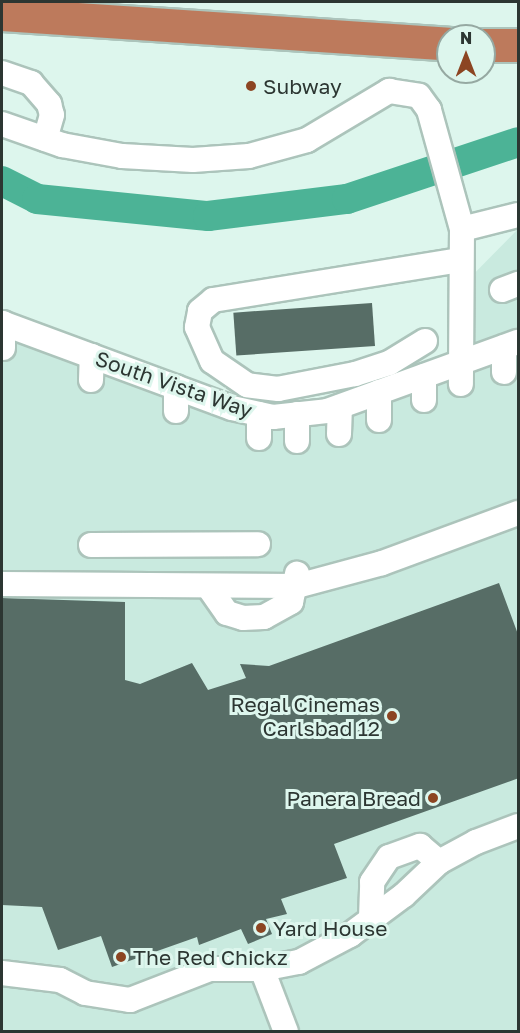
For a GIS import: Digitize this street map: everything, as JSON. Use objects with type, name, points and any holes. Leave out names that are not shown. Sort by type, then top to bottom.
[{"type":"highway","points":[[2,14],[436,43]]},
{"type":"highway","points":[[496,45],[519,45]]},
{"type":"street","points":[[2,73],[31,83],[49,104],[52,115],[45,139]]},
{"type":"street","points":[[2,124],[45,139],[122,156],[193,160],[249,156],[308,140],[389,91],[419,96],[429,110],[462,228],[460,374]]},
{"type":"street","points":[[462,228],[519,215]]},
{"type":"street","points":[[425,341],[389,363],[356,374],[278,389],[247,385],[212,361],[198,327],[200,311],[213,300],[460,260]]},
{"type":"street","points":[[2,323],[3,348]]},
{"type":"street","name":"South Vista Way","points":[[2,323],[44,348],[92,356],[130,380],[195,403],[276,415],[340,407],[424,376],[460,374],[511,344]]},
{"type":"street","points":[[504,372],[511,344]]},
{"type":"street","points":[[92,356],[92,380]]},
{"type":"street","points":[[380,420],[387,389],[389,363]]},
{"type":"street","points":[[195,403],[222,367]]},
{"type":"street","points":[[424,376],[424,400]]},
{"type":"street","points":[[259,438],[276,415],[278,389]]},
{"type":"street","points":[[339,434],[340,407]]},
{"type":"street","points":[[276,415],[297,441]]},
{"type":"street","points":[[4,579],[47,577],[208,586],[258,580],[297,579],[381,556],[511,511]]},
{"type":"street","points":[[91,545],[172,538],[213,539],[258,544]]},
{"type":"street","points":[[208,586],[217,604],[243,618],[280,611],[291,602],[297,579]]},
{"type":"street","points":[[2,973],[60,980],[86,993],[130,1000],[210,969],[262,969],[299,962],[336,945],[420,881],[439,862],[476,842],[519,826]]},
{"type":"street","points":[[371,918],[372,882],[389,857],[420,846],[439,862]]},
{"type":"street","points":[[262,969],[286,1032]]},
{"type":"shaded area","points":[[518,229],[518,1031],[2,1032],[2,323],[288,417],[459,363],[459,289]]},
{"type":"building","points":[[372,303],[375,346],[236,356],[233,313]]},
{"type":"building","points":[[499,583],[519,637],[519,778],[334,844],[347,878],[281,899],[287,914],[266,919],[272,934],[248,944],[241,929],[199,945],[197,937],[112,967],[101,936],[58,950],[42,907],[2,905],[2,598],[125,602],[125,680],[140,684],[192,663],[208,690],[246,678],[240,664],[269,666]]},
{"type":"waterway","points":[[2,181],[37,199],[208,216],[347,199],[518,142]]},
{"type":"place","name":"Subway","points":[[251,86]]},
{"type":"place","name":"Regal Cinemas Carlsbad 12","points":[[392,716]]},
{"type":"place","name":"Panera Bread","points":[[433,798]]},
{"type":"place","name":"Yard House","points":[[261,928]]},
{"type":"place","name":"The Red Chickz","points":[[121,957]]}]
